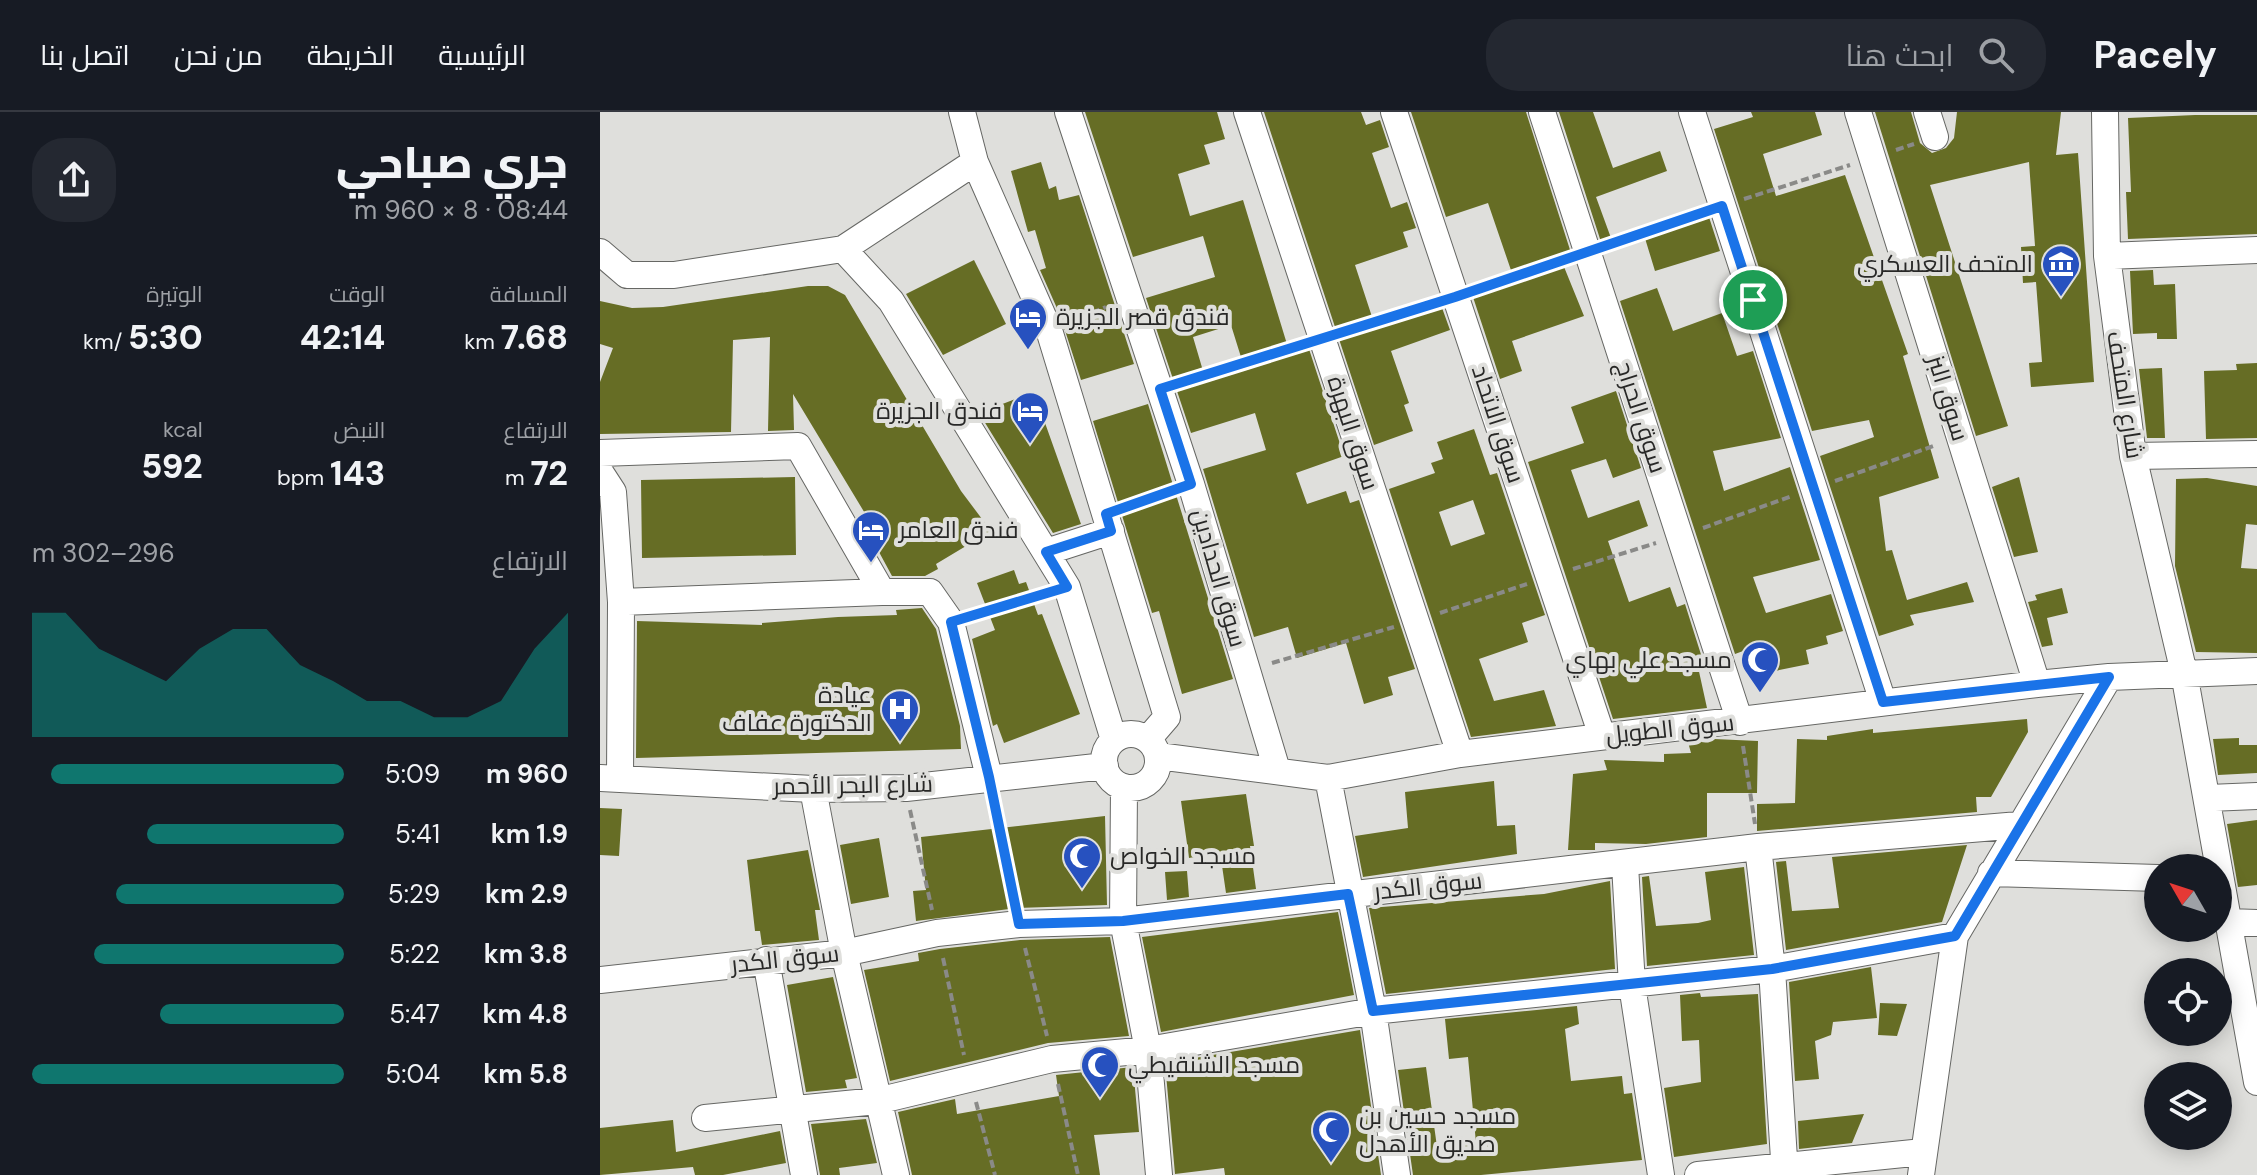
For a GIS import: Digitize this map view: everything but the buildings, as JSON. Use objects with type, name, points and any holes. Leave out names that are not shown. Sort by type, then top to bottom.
[{"type":"street","points":[[962,112],[975,162],[1049,330],[1167,717],[1153,748],[1158,765],[1149,781],[1133,788],[1124,787],[1108,775],[1105,757],[1114,740],[1131,734],[1153,748]]},
{"type":"street","name":"سوق الحدادين","points":[[1068,112],[1191,484],[1277,770]]},
{"type":"street","name":"سوق البهرة","points":[[1247,112],[1460,754]]},
{"type":"street","name":"سوق الاتحاد","points":[[1394,112],[1602,736]]},
{"type":"street","name":"سوق الحراج","points":[[1542,112],[1740,722]]},
{"type":"street","points":[[1692,112],[1883,702]]},
{"type":"street","name":"سوق البز","points":[[1858,112],[2037,684]]},
{"type":"street","name":"شارع المتحف","points":[[2105,112],[2107,256],[2133,456],[2184,673],[2209,798],[2216,854]]},
{"type":"street","points":[[600,252],[627,275],[674,275],[843,249],[975,162]]},
{"type":"street","points":[[843,249],[891,301],[1067,587],[1114,740]]},
{"type":"street","points":[[2107,256],[2257,250]]},
{"type":"street","points":[[600,453],[798,446],[882,592]]},
{"type":"street","points":[[2133,456],[2257,454]]},
{"type":"street","points":[[600,472],[613,492],[609,570],[621,602],[610,778]]},
{"type":"street","points":[[1046,552],[1109,522]]},
{"type":"street","points":[[621,602],[930,592],[951,622],[989,777]]},
{"type":"street","name":"سوق الطويل","points":[[1153,748],[1328,778],[1460,754],[2037,684],[2109,677],[2257,671]]},
{"type":"street","points":[[1698,1175],[1922,1163],[1955,936],[2109,677]]},
{"type":"street","name":"شارع البحر الأحمر","points":[[610,778],[813,789],[906,788],[1105,766]]},
{"type":"street","points":[[1328,778],[1373,1011],[1397,1175]]},
{"type":"street","points":[[1124,787],[1123,921],[1148,1050],[1159,1175]]},
{"type":"street","points":[[813,789],[844,953],[896,1175]]},
{"type":"street","points":[[2209,798],[2257,796]]},
{"type":"street","name":"سوق الكدر","points":[[600,980],[844,953],[937,933],[1019,924],[1123,921],[1625,865],[1758,847],[2019,825]]},
{"type":"street","points":[[1758,847],[1772,969],[1785,1171]]},
{"type":"street","points":[[1625,865],[1632,985],[1661,1175]]},
{"type":"street","points":[[1991,873],[2144,878]]},
{"type":"street","points":[[2232,922],[2257,923]]},
{"type":"street","points":[[705,1118],[877,1101],[1052,1059],[1148,1050],[1373,1011],[1772,969],[1955,936]]},
{"type":"street","name":"شارع المتحف","points":[[2232,942],[2257,1082]]},
{"type":"street","points":[[766,960],[804,1175]]},
{"type":"path","points":[[1160,389],[1455,297],[1872,158],[1931,124]]},
{"type":"path","points":[[1049,330],[1129,298]]},
{"type":"path","points":[[1246,671],[1415,621],[1679,536],[1960,436]]},
{"type":"path","points":[[1109,522],[1191,484]]},
{"type":"path","points":[[951,622],[1067,587]]},
{"type":"path","points":[[1740,722],[1758,847]]},
{"type":"path","points":[[989,777],[1019,924],[1078,1175]]},
{"type":"path","points":[[906,788],[970,1079],[995,1175]]},
{"type":"place","name":"المتحف العسكري","points":[[2061,298]]},
{"type":"place","name":"فندق قصر الجزيرة","points":[[1028,351]]},
{"type":"place","name":"فندق الجزيرة","points":[[1030,445]]},
{"type":"place","name":"فندق العامر","points":[[871,564]]},
{"type":"place","name":"مسجد علي بهاي","points":[[1760,694]]},
{"type":"place","name":"عيادة الدكتورة عفاف","points":[[900,743]]},
{"type":"place","name":"مسجد الخواص","points":[[1082,890]]},
{"type":"place","name":"مسجد الشنقيطي","points":[[1100,1099]]},
{"type":"place","name":"مسجد حسين بن صديق الأهدل","points":[[1331,1164]]},
{"type":"route","points":[[1722,206],[1753,300],[1883,702],[2109,677],[1955,936],[1772,969],[1373,1011],[1348,894],[1123,921],[1019,924],[989,777],[951,622],[1067,587],[1046,552],[1111,531],[1106,514],[1191,484],[1160,389],[1455,297],[1722,206]]}]
